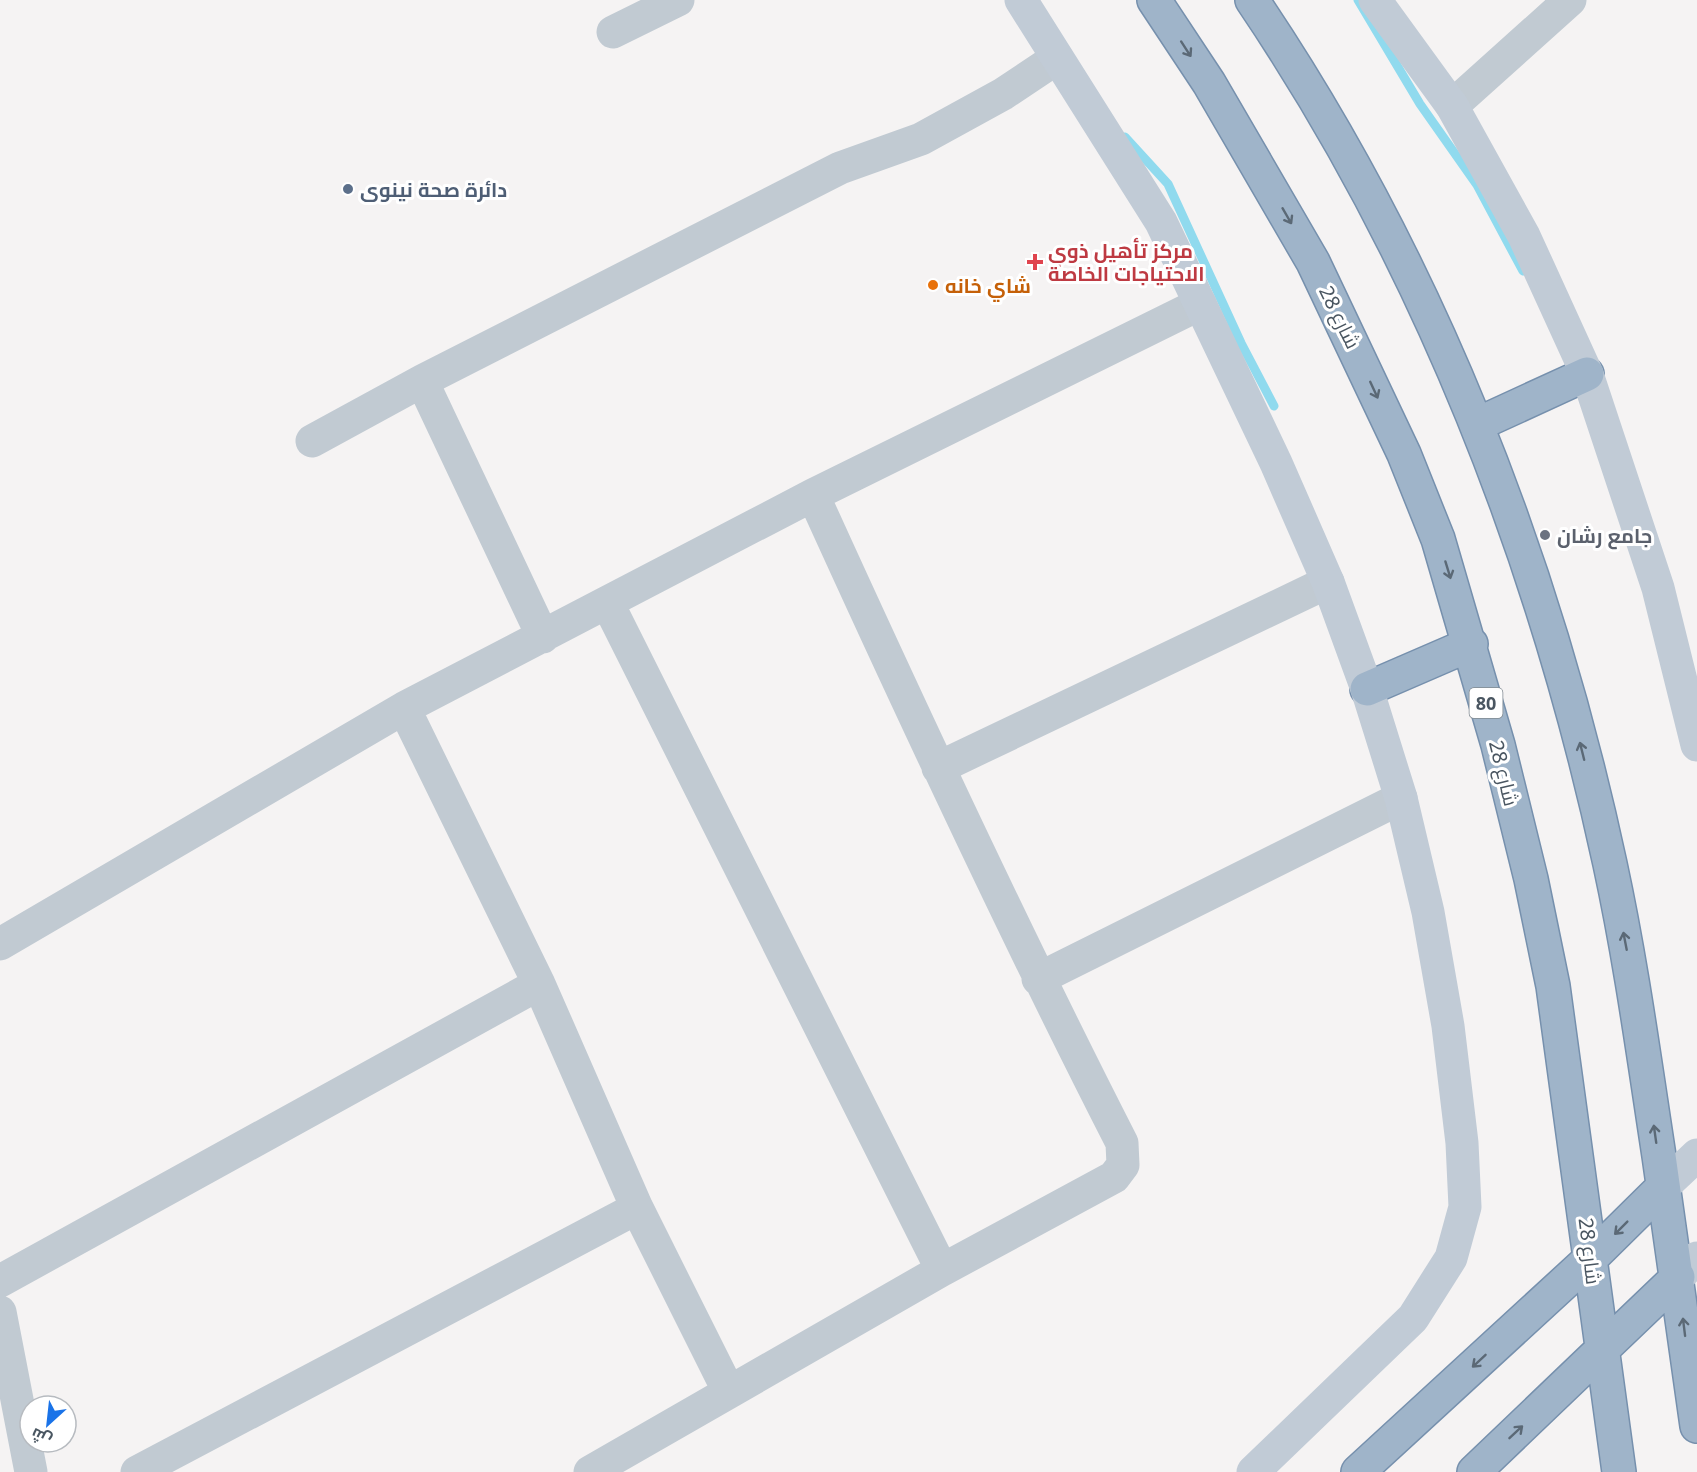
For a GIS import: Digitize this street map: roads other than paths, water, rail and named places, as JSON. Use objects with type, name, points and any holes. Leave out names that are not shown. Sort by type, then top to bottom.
[{"type":"highway","name":"شارع 28","points":[[1154,0],[1209,83],[1318,273],[1408,465],[1438,538],[1471,644],[1531,879],[1553,986],[1619,1472]]},
{"type":"highway","points":[[1252,0],[1312,95],[1389,230],[1478,424],[1547,629],[1577,732],[1609,861],[1632,973],[1663,1187],[1687,1267],[1697,1426]]},
{"type":"highway","points":[[1478,424],[1587,374]]},
{"type":"highway","points":[[1367,689],[1471,644]]},
{"type":"highway","points":[[1358,1472],[1591,1258],[1663,1187]]},
{"type":"highway","points":[[1474,1472],[1687,1267]]},
{"type":"main road","points":[[1021,0],[1161,222],[1276,463],[1328,582],[1367,689],[1401,798],[1428,912],[1449,1026],[1462,1143],[1465,1208],[1451,1258],[1413,1318],[1253,1472]]},
{"type":"main road","points":[[1375,0],[1452,106],[1524,236],[1587,374],[1658,588],[1697,745]]},
{"type":"main road","points":[[1663,1187],[1697,1155]]},
{"type":"street","points":[[613,32],[678,0]]},
{"type":"street","points":[[1452,106],[1570,0]]},
{"type":"street","points":[[312,441],[422,381],[840,168],[921,139],[1003,94],[1058,58]]},
{"type":"street","points":[[0,944],[404,708],[608,604],[813,495],[1200,304]]},
{"type":"street","points":[[422,381],[543,637]]},
{"type":"street","points":[[590,1472],[640,1460],[729,1392],[942,1270],[1114,1178],[1123,1165],[1122,1143],[1038,979],[813,495]]},
{"type":"street","points":[[938,768],[1328,582]]},
{"type":"street","points":[[608,604],[942,1270]]},
{"type":"street","points":[[404,708],[539,984],[637,1208],[729,1392]]},
{"type":"street","points":[[1038,979],[1401,798]]},
{"type":"street","points":[[0,1281],[539,984]]},
{"type":"street","points":[[137,1472],[637,1208]]},
{"type":"street","points":[[0,1312],[31,1472]]},
{"type":"waterway","points":[[1358,0],[1420,104],[1477,185],[1523,271]]},
{"type":"waterway","points":[[1125,137],[1168,184],[1241,343],[1274,406]]},
{"type":"place","name":"دائرة صحة نينوى","points":[[348,189]]},
{"type":"place","name":"مركز تأهيل ذوي الاحتياجات الخاصة","points":[[1035,262]]},
{"type":"place","name":"شاي خانه","points":[[933,285]]},
{"type":"place","name":"جامع رشان","points":[[1545,535]]}]
